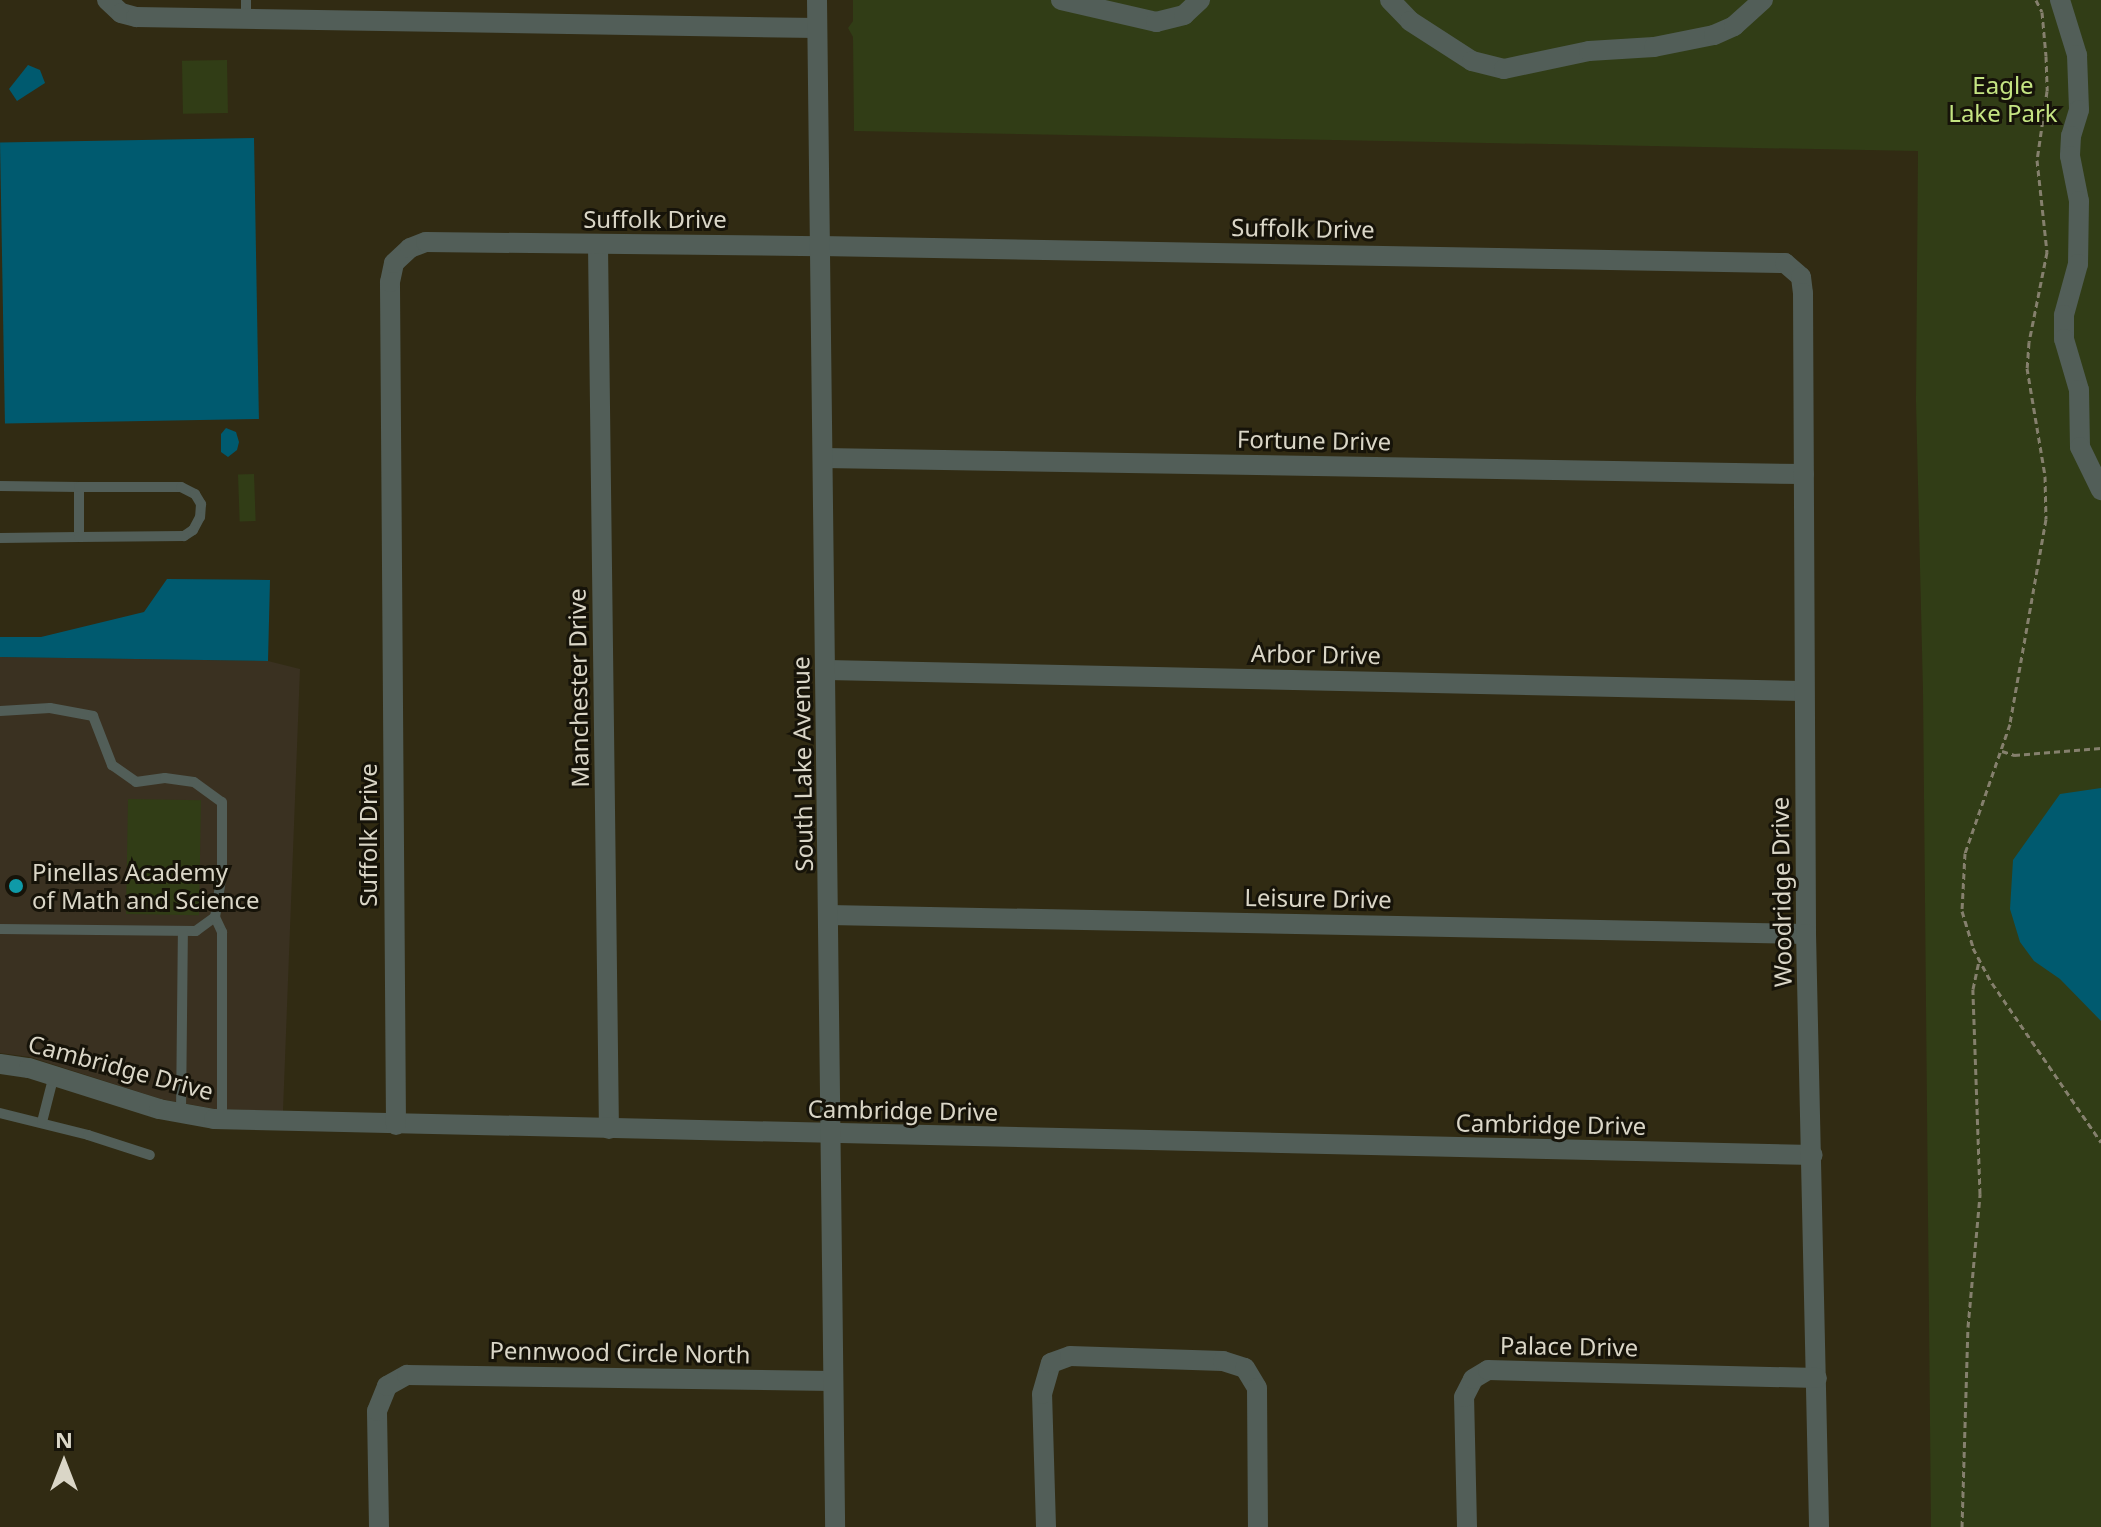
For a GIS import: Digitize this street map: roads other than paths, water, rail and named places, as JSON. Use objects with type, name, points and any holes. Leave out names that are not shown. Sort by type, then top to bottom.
[{"type":"street","name":"South Lake Avenue","points":[[817,0],[835,1527]]},
{"type":"street","points":[[1061,0],[1156,22],[1184,15],[1200,0]]},
{"type":"street","points":[[1390,0],[1410,21],[1472,61],[1504,69],[1602,49],[1654,47],[1714,35],[1734,26],[1763,0]]},
{"type":"street","points":[[2060,0],[2077,55],[2079,110],[2071,136],[2070,156],[2079,201],[2078,264],[2064,315],[2064,339],[2079,390],[2080,447],[2101,490]]},
{"type":"street","points":[[108,3],[136,17],[246,10],[817,28]]},
{"type":"street","name":"Suffolk Drive","points":[[396,1125],[390,297],[394,263],[410,248],[426,242],[820,246],[1785,263]]},
{"type":"street","name":"Manchester Drive","points":[[598,245],[609,1129]]},
{"type":"street","name":"Woodridge Drive","points":[[1785,263],[1801,277],[1806,934],[1819,1527]]},
{"type":"street","name":"Fortune Drive","points":[[824,458],[1804,474]]},
{"type":"street","name":"Arbor Drive","points":[[827,670],[1803,691]]},
{"type":"street","name":"Leisure Drive","points":[[829,915],[1806,934]]},
{"type":"street","name":"Cambridge Drive","points":[[0,1064],[54,1075],[181,1113],[222,1120],[1813,1155]]},
{"type":"street","points":[[1046,1527],[1042,1394],[1051,1363],[1070,1356],[1223,1361],[1245,1368],[1257,1388],[1258,1527]]},
{"type":"street","name":"Palace Drive","points":[[1467,1527],[1464,1397],[1473,1379],[1488,1370],[1817,1378]]},
{"type":"street","name":"Pennwood Circle North","points":[[379,1527],[377,1411],[387,1386],[407,1375],[833,1381]]},
{"type":"lane","points":[[0,486],[181,487],[195,494],[201,504],[200,517],[193,530],[184,536],[0,538]]},
{"type":"lane","points":[[79,487],[79,537]]},
{"type":"lane","points":[[0,711],[50,708],[93,716],[112,765],[136,782],[165,778],[194,782],[222,802],[222,873],[215,917],[222,932],[222,1120]]},
{"type":"lane","points":[[0,929],[196,931],[215,917]]},
{"type":"lane","points":[[181,1113],[183,931]]},
{"type":"lane","points":[[42,1122],[54,1075]]},
{"type":"lane","points":[[0,1113],[42,1122],[150,1155]]},
{"type":"water","points":[[28,65],[40,70],[45,83],[17,101],[9,89]]},
{"type":"water","points":[[254,138],[259,419],[5,423],[0,142]]},
{"type":"water","points":[[226,428],[236,432],[239,442],[237,450],[228,457],[221,452],[221,434]]},
{"type":"water","points":[[167,579],[270,580],[268,661],[0,657],[0,637],[41,637],[144,612]]},
{"type":"water","points":[[2101,788],[2101,1021],[2060,979],[2034,961],[2020,942],[2010,909],[2013,860],[2060,794]]},
{"type":"place","name":"Pinellas Academy of Math and Science","points":[[16,886]]},
{"type":"park label","name":"Eagle Lake Park","points":[[2003,99]]}]
